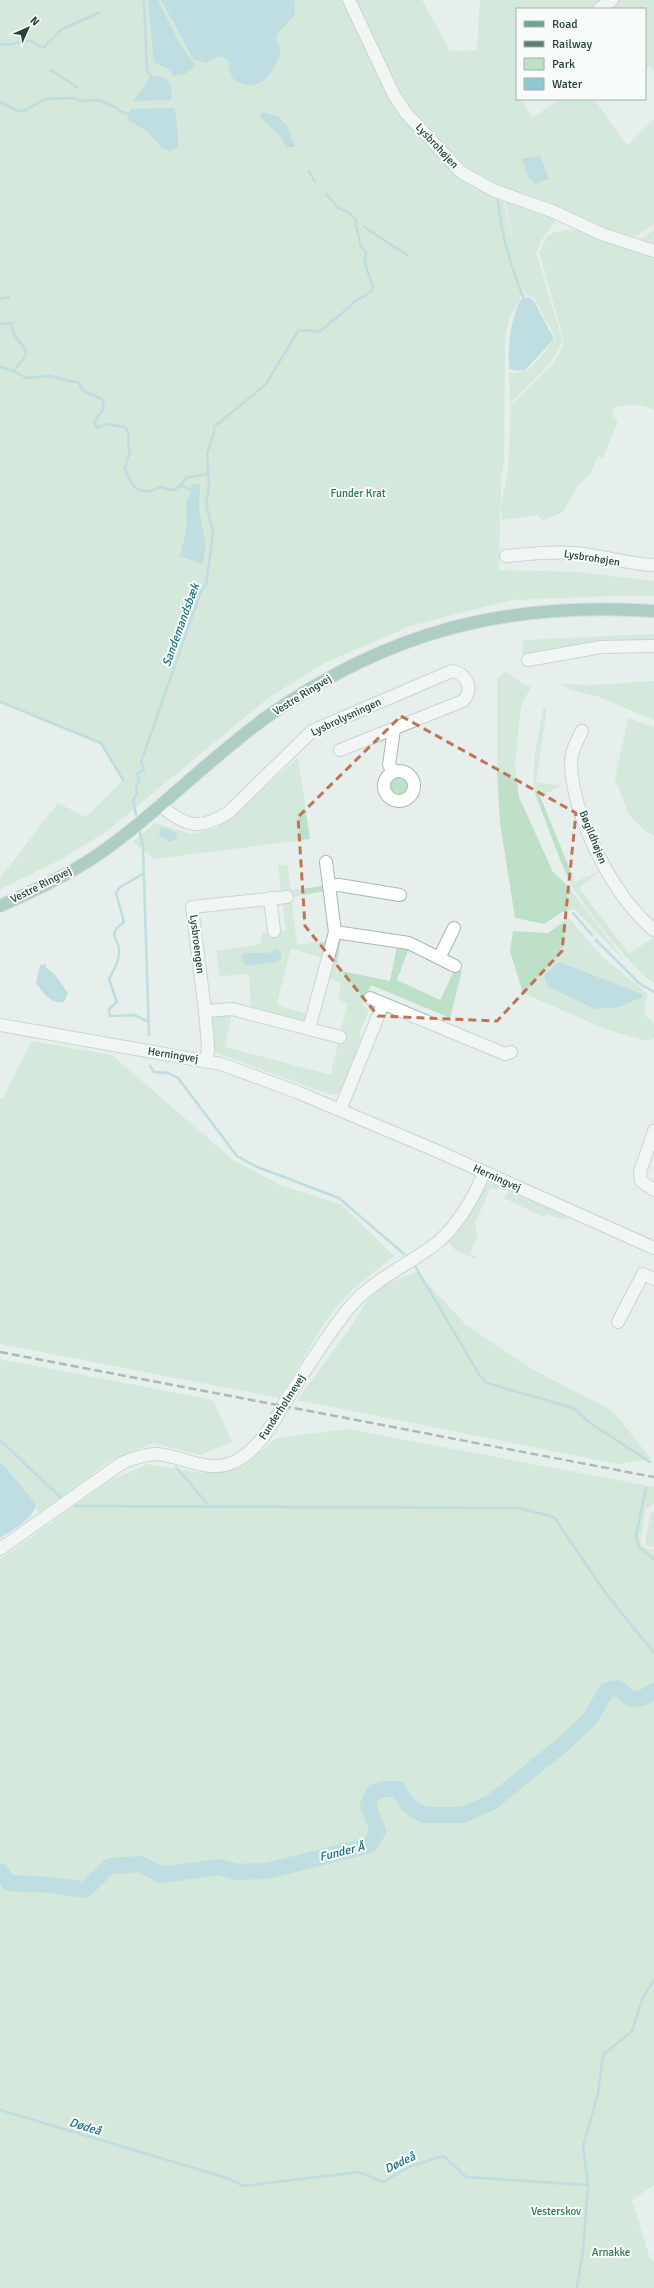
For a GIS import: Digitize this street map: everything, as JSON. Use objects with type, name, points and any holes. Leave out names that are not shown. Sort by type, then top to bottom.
[{"type":"main road","name":"Vestre Ringvej","points":[[0,906],[49,884],[95,856],[160,805],[269,715],[348,666],[399,644],[451,627],[511,615],[565,609],[654,611]]},
{"type":"street","name":"Lysbrohøjen","points":[[349,0],[394,95],[406,113],[461,172],[493,190],[552,211],[602,234],[654,251]]},
{"type":"street","points":[[600,8],[612,0]]},
{"type":"street","name":"Lysbrohøjen","points":[[506,556],[550,552],[575,553],[631,564],[654,565]]},
{"type":"street","points":[[528,660],[544,663],[601,647],[654,646]]},
{"type":"street","name":"Lysbrolysningen","points":[[160,805],[174,818],[188,824],[203,825],[216,820],[229,812],[312,730],[452,671],[460,673],[466,678],[469,687],[468,696],[463,701],[340,750]]},
{"type":"street","points":[[394,729],[389,765],[394,772]]},
{"type":"street","name":"Bøgildhøjen","points":[[582,731],[574,748],[571,762],[575,791],[587,828],[604,866],[624,896],[654,930]]},
{"type":"street","points":[[309,1029],[335,932],[326,862]]},
{"type":"street","points":[[329,886],[339,885],[400,895]]},
{"type":"street","name":"Lysbroengen","points":[[207,1060],[208,1046],[205,1011],[192,907],[287,897]]},
{"type":"street","points":[[270,898],[274,931]]},
{"type":"street","points":[[439,958],[454,928]]},
{"type":"street","points":[[335,932],[409,944],[455,966]]},
{"type":"street","points":[[370,998],[505,1054],[512,1052]]},
{"type":"street","points":[[340,1110],[383,1004]]},
{"type":"street","points":[[205,1011],[232,1009],[340,1038]]},
{"type":"street","name":"Herningvej","points":[[0,1025],[207,1060],[297,1092],[340,1110],[654,1248]]},
{"type":"street","points":[[654,1131],[640,1172],[641,1181],[654,1190]]},
{"type":"street","name":"Funderholmevej","points":[[0,1549],[122,1463],[139,1456],[158,1454],[202,1466],[217,1466],[233,1462],[249,1452],[267,1432],[348,1309],[368,1289],[439,1241],[449,1230],[475,1192],[484,1172]]},
{"type":"street","points":[[618,1322],[643,1274],[654,1279]]},
{"type":"highlighted area","points":[[401,716],[576,813],[562,951],[497,1021],[378,1016],[305,926],[298,817]]},
{"type":"green space","name":"Funder Krat","points":[[0,0],[161,0],[193,59],[218,56],[227,59],[232,79],[281,52],[276,38],[279,32],[295,15],[295,2],[293,0],[422,0],[450,51],[477,50],[480,0],[654,0],[654,72],[651,66],[646,68],[646,8],[516,8],[516,100],[522,100],[532,118],[559,100],[595,100],[627,146],[654,119],[654,224],[628,242],[527,206],[557,218],[543,238],[536,253],[562,338],[560,347],[555,356],[541,373],[510,403],[509,372],[517,373],[530,368],[555,338],[535,299],[529,295],[525,295],[521,282],[523,292],[509,319],[505,338],[504,460],[501,479],[501,503],[508,472],[511,405],[552,364],[557,358],[563,344],[561,330],[539,252],[546,238],[550,235],[564,230],[583,231],[654,259],[654,410],[644,406],[634,405],[614,407],[612,415],[618,421],[603,458],[598,456],[590,474],[577,486],[563,512],[543,520],[537,515],[503,520],[500,506],[499,570],[579,572],[654,581],[654,596],[610,596],[512,600],[410,626],[322,664],[267,699],[107,831],[60,860],[0,889],[0,878],[58,803],[86,817],[123,780],[101,743],[0,702]],"holes":[[[503,198],[505,199],[514,249]]]},
{"type":"green space","points":[[654,230],[654,245],[639,240]]},
{"type":"green space","points":[[654,634],[654,641],[566,647],[522,654],[524,640]]},
{"type":"green space","points":[[505,671],[523,684],[531,687],[523,701],[520,712],[515,766],[519,797],[553,872],[567,885],[625,961],[574,909],[562,912],[544,924],[515,918],[500,823],[497,771],[497,679]]},
{"type":"green space","points":[[654,681],[654,720],[599,697],[568,689],[560,683],[595,685]]},
{"type":"green space","points":[[547,707],[536,782],[561,786],[540,796],[575,882],[600,871],[579,888],[629,954],[654,937],[654,983],[633,964],[596,921],[576,893],[556,850],[536,796],[534,786],[534,764],[537,742],[543,709]]},
{"type":"green space","points":[[628,718],[654,727],[654,836],[645,831],[629,815],[615,779]]},
{"type":"green space","points":[[298,758],[310,839],[154,859],[133,842],[155,823],[191,834],[217,828]]},
{"type":"green space","points":[[398,777],[406,780],[409,788],[406,796],[398,799],[390,796],[387,788],[390,780]]},
{"type":"green space","points":[[278,865],[287,865],[291,890],[324,886],[325,891],[291,897],[297,945],[329,941],[323,958],[291,948],[277,1003],[279,1006],[308,1014],[302,1023],[251,1009],[249,974],[220,976],[216,951],[261,944],[262,933],[286,930]]},
{"type":"green space","points":[[569,918],[601,956],[647,993],[644,1013],[654,1024],[654,1038],[648,1041],[605,1029],[523,993],[510,951],[513,931],[548,933]]},
{"type":"green space","points":[[341,938],[336,970],[390,981],[397,946],[409,948],[397,980],[440,1000],[455,969],[462,971],[450,1018],[371,985],[362,1005],[369,1010],[359,1034],[361,1036],[350,1072],[345,1085],[339,1093],[335,1095],[331,1095],[214,1052],[210,1020],[214,1016],[232,1014],[225,1047],[331,1075],[340,1032],[348,1004],[338,999],[341,983],[327,978],[338,941]]},
{"type":"green space","points":[[32,1041],[112,1055],[233,1160],[280,1185],[342,1205],[394,1256],[351,1291],[327,1319],[279,1398],[0,1344],[0,1098],[3,1098]]},
{"type":"green space","points":[[490,1183],[499,1186],[500,1189],[490,1189],[475,1223],[477,1236],[470,1254],[477,1257],[476,1259],[455,1250],[449,1242],[451,1235],[483,1187]]},
{"type":"green space","points":[[509,1191],[567,1217],[567,1220],[546,1214],[545,1218],[504,1198]]},
{"type":"green space","points":[[417,1272],[465,1324],[532,1369],[613,1411],[651,1459],[618,1464],[297,1400],[348,1331],[375,1288]]},
{"type":"green space","points":[[0,1359],[213,1400],[232,1442],[200,1455],[153,1443],[111,1460],[40,1513],[0,1469]]},
{"type":"green space","points":[[348,1429],[654,1487],[654,1503],[645,1511],[640,1543],[647,1549],[654,1549],[654,2185],[632,2200],[649,2256],[654,2263],[654,2288],[0,2288],[0,1560],[109,1481],[148,1464],[202,1473],[224,1471],[249,1461],[277,1438]]},
{"type":"green space","points":[[654,1510],[654,1547],[645,1545],[650,1515]]},
{"type":"water","points":[[148,0],[158,0],[181,46],[196,65],[185,74],[175,76],[168,69],[154,62]]},
{"type":"water","points":[[161,0],[293,0],[295,2],[295,15],[279,32],[276,38],[281,52],[273,69],[262,81],[249,85],[232,78],[227,59],[218,56],[207,63],[193,59]]},
{"type":"water","points":[[151,76],[166,79],[171,89],[171,100],[133,101]]},
{"type":"water","points":[[172,108],[175,110],[178,148],[170,152],[162,148],[147,131],[129,121],[128,114],[131,109]]},
{"type":"water","points":[[264,112],[279,117],[287,126],[295,147],[286,147],[281,137],[259,116]]},
{"type":"water","points":[[540,156],[549,179],[536,184],[529,179],[522,159]]},
{"type":"water","points":[[529,297],[534,301],[554,339],[525,370],[516,371],[509,368],[510,333],[520,300]]},
{"type":"water","points":[[191,484],[199,484],[200,487],[199,505],[205,541],[202,564],[180,556],[187,527],[186,502],[190,495]]},
{"type":"water","points":[[160,828],[169,829],[177,833],[176,839],[169,842],[159,835]]},
{"type":"water","points":[[276,949],[281,952],[281,959],[276,962],[246,966],[241,956],[245,953],[267,953]]},
{"type":"water","points":[[559,962],[642,994],[642,997],[619,1007],[595,1009],[547,986],[544,975]]},
{"type":"water","points":[[46,964],[46,968],[56,976],[68,994],[64,1002],[51,1000],[44,994],[36,983],[40,965]]},
{"type":"water","points":[[0,1463],[36,1504],[31,1515],[26,1520],[0,1538]]},
{"type":"waterway","points":[[144,0],[147,71],[151,76]]},
{"type":"waterway","points":[[44,47],[62,29],[98,13]]},
{"type":"waterway","points":[[0,44],[6,45],[30,41],[41,47]]},
{"type":"waterway","points":[[51,70],[77,87]]},
{"type":"waterway","points":[[0,102],[19,111],[26,110],[45,99],[74,98],[79,101],[98,100],[116,107],[119,111],[128,114]]},
{"type":"waterway","points":[[309,171],[315,182]]},
{"type":"waterway","name":"Sandemandsbæk","points":[[136,815],[133,800],[137,794],[136,789],[139,779],[137,773],[144,770],[141,762],[201,591],[206,585],[213,532],[206,504],[209,487],[207,454],[214,432],[214,427],[266,384],[298,331],[307,330],[319,332],[354,302],[368,294],[373,288],[365,263],[366,252],[360,245],[356,220],[349,213],[338,208],[326,194]]},
{"type":"waterway","points":[[498,200],[499,213],[507,251],[524,299]]},
{"type":"waterway","points":[[364,227],[407,255]]},
{"type":"waterway","points":[[0,299],[9,297]]},
{"type":"waterway","points":[[0,324],[11,323],[15,336],[26,350],[25,357],[13,371]]},
{"type":"waterway","points":[[0,367],[13,371],[27,378],[49,376],[79,383],[82,390],[102,399],[104,408],[94,423],[97,428],[105,424],[125,427],[129,433],[128,442],[130,451],[125,468],[130,481],[137,489],[147,491],[160,487],[174,490],[177,489],[188,477],[208,474]]},
{"type":"waterway","points":[[182,486],[189,489]]},
{"type":"waterway","points":[[0,702],[101,743],[123,780]]},
{"type":"waterway","points":[[140,832],[143,847],[149,1035]]},
{"type":"waterway","points":[[143,874],[120,887],[116,893],[124,922],[118,927],[114,934],[119,948],[119,956],[116,966],[109,979],[117,1002],[109,1009],[110,1016],[134,1015],[147,1021]]},
{"type":"waterway","points":[[573,913],[592,935]]},
{"type":"waterway","points":[[596,940],[640,984],[654,992]]},
{"type":"waterway","points":[[150,1066],[154,1072],[168,1073],[178,1078],[237,1156],[255,1166],[339,1198],[404,1254]]},
{"type":"waterway","points":[[415,1266],[480,1376],[487,1383],[573,1408],[590,1423],[650,1462]]},
{"type":"waterway","points":[[0,1440],[60,1497]]},
{"type":"waterway","points":[[176,1467],[210,1507]]},
{"type":"waterway","points":[[646,1488],[636,1536],[639,1547],[654,1559]]},
{"type":"waterway","points":[[75,1506],[519,1508],[554,1517],[607,1595],[654,1653]]},
{"type":"waterway","name":"Funder Å","points":[[0,1871],[9,1883],[52,1885],[85,1890],[110,1866],[141,1864],[161,1875],[218,1867],[237,1872],[267,1871],[370,1845],[378,1831],[368,1805],[374,1792],[384,1789],[398,1789],[408,1805],[424,1815],[463,1815],[492,1802],[562,1745],[589,1720],[607,1690],[618,1688],[628,1696],[635,1699],[643,1698],[654,1691]]},
{"type":"waterway","name":"Dødeå","points":[[0,2110],[224,2177],[244,2186],[359,2172],[383,2182],[411,2166],[444,2156],[466,2177],[588,2185],[583,2146],[598,2094],[603,2055],[632,2031],[643,1997],[654,1980]]},
{"type":"waterway","points":[[577,2288],[583,2250],[588,2185]]},
{"type":"railway","points":[[0,1352],[654,1477]]},
{"type":"park label","name":"Vesterskov","points":[[556,2211]]},
{"type":"park label","name":"Arnakke","points":[[611,2252]]}]
